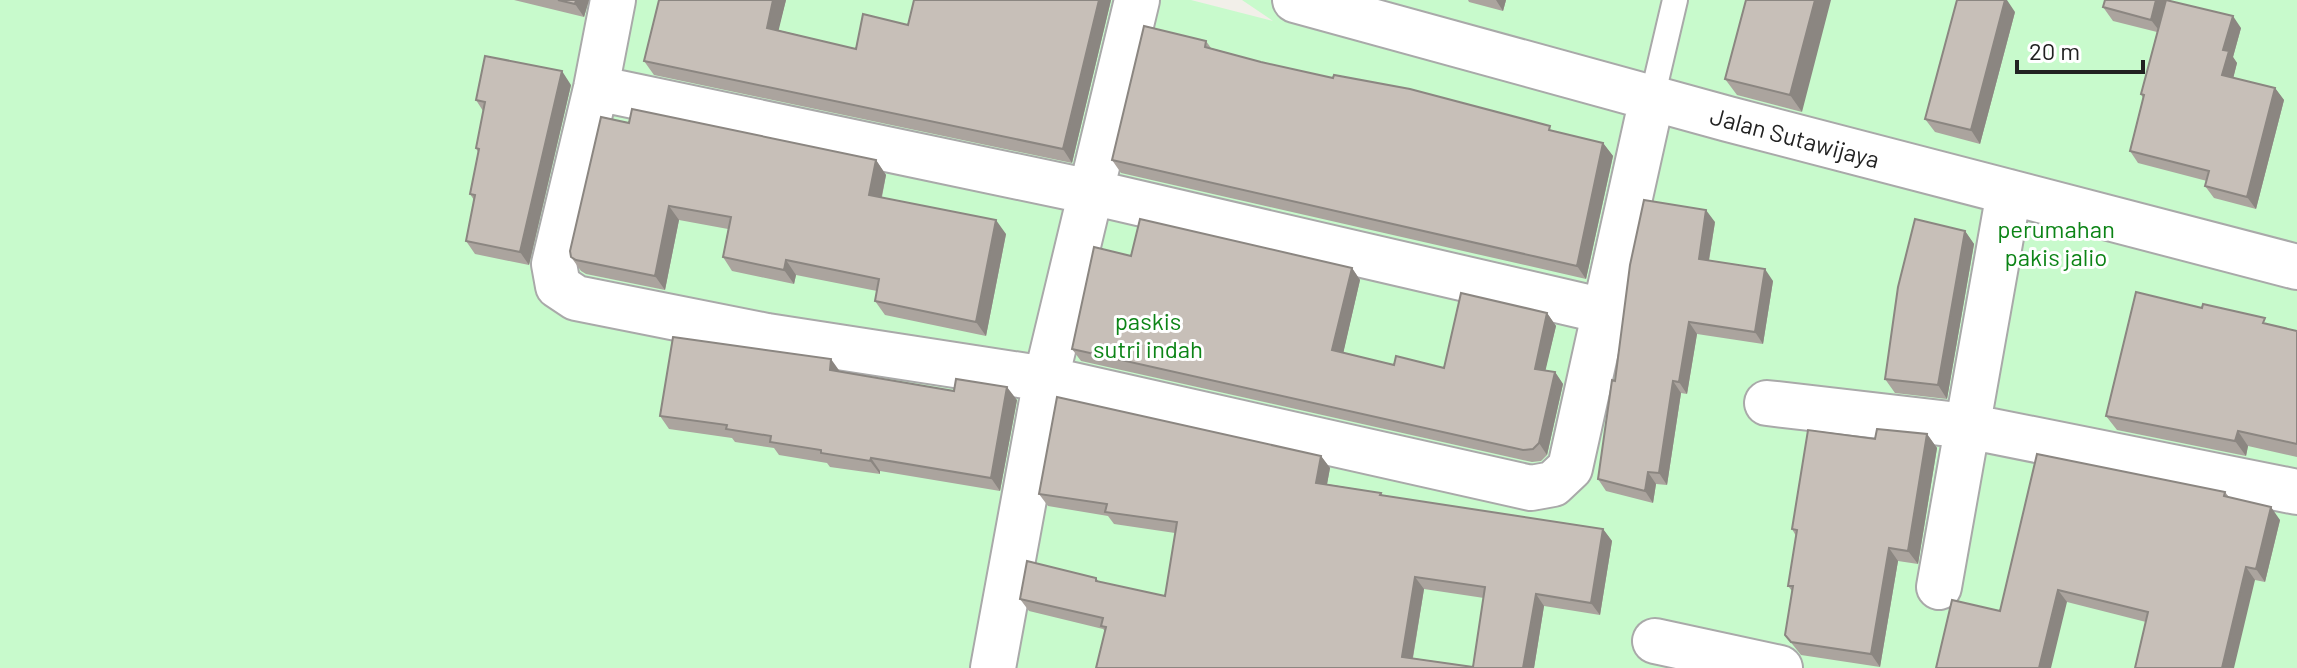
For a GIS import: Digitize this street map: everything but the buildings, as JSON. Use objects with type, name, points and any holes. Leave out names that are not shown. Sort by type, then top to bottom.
[{"type":"street","points":[[613,0],[596,88],[554,264],[558,286],[576,298],[767,336],[1046,379],[1531,488],[1553,484],[1570,468],[1652,98]]},
{"type":"street","points":[[993,668],[1046,379],[1137,0]]},
{"type":"street","name":"Jalan Sutawijaya","points":[[1295,0],[1652,98],[2297,267]]},
{"type":"street","points":[[596,88],[1091,192],[1604,311]]},
{"type":"street","points":[[1939,587],[2009,192]]},
{"type":"street","points":[[1767,403],[1967,426],[2297,492]]},
{"type":"street","points":[[1655,641],[1780,668]]},
{"type":"lane","points":[[1652,98],[1675,0]]},
{"type":"green space","name":"paskis sutri indah","points":[[0,0],[1191,0],[1273,21],[1242,0],[2297,0],[2297,668],[0,668]]},
{"type":"park label","name":"perumahan pakis jalio","points":[[2056,242]]}]
